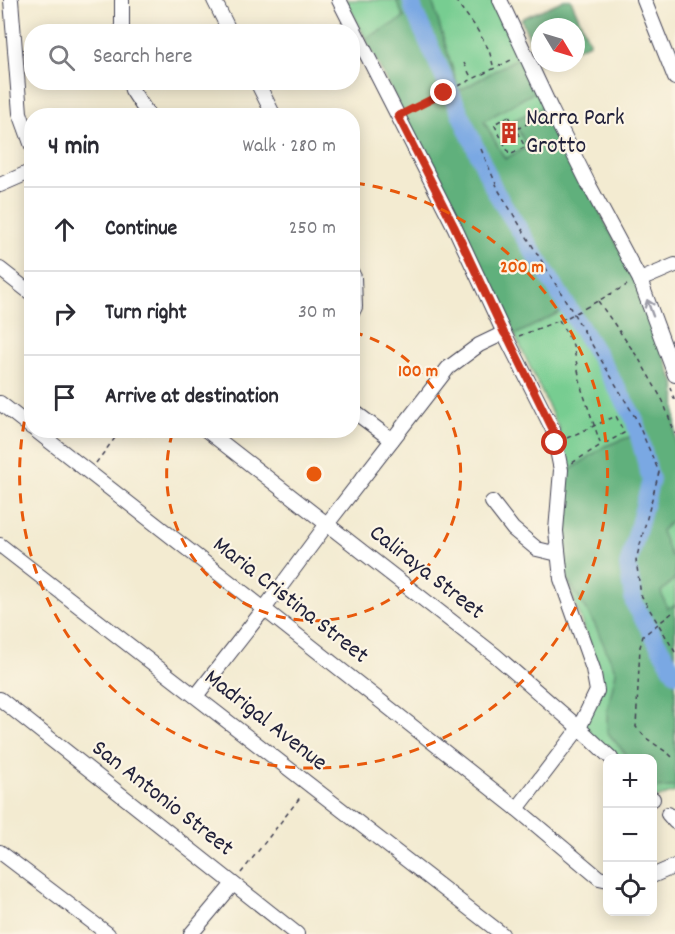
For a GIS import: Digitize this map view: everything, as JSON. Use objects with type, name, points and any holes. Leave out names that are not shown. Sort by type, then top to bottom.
[{"type":"street","points":[[11,0],[20,113],[24,124]]},
{"type":"street","points":[[122,0],[122,24]]},
{"type":"street","points":[[214,0],[226,24]]},
{"type":"street","points":[[339,0],[349,24]]},
{"type":"street","points":[[500,0],[552,111],[639,280],[675,375]]},
{"type":"street","points":[[644,0],[675,78]]},
{"type":"street","points":[[360,46],[454,226],[553,430],[561,470],[556,531],[561,579],[593,669],[597,692],[579,728],[517,809]]},
{"type":"street","points":[[132,90],[144,108]]},
{"type":"street","points":[[261,90],[270,108]]},
{"type":"street","points":[[0,185],[24,174]]},
{"type":"street","points":[[639,280],[675,265]]},
{"type":"street","points":[[0,269],[24,288]]},
{"type":"street","points":[[196,696],[448,368],[478,345],[506,337]]},
{"type":"street","name":"Maria Cristina Street","points":[[0,403],[24,422]]},
{"type":"street","points":[[360,416],[392,440]]},
{"type":"street","name":"Maria Cristina Street","points":[[44,438],[264,609],[603,879]]},
{"type":"street","name":"Caliraya Street","points":[[216,438],[495,655],[606,754]]},
{"type":"street","points":[[492,502],[513,529],[537,549],[558,554]]},
{"type":"street","name":"Madrigal Avenue","points":[[2,551],[196,696],[502,934]]},
{"type":"street","name":"San Antonio Street","points":[[0,699],[297,934]]},
{"type":"street","points":[[0,852],[108,934]]},
{"type":"street","points":[[657,874],[675,866]]},
{"type":"street","points":[[191,934],[233,884]]},
{"type":"path","points":[[455,0],[475,26],[494,64]]},
{"type":"path","points":[[398,116],[525,54]]},
{"type":"path","points":[[464,63],[472,80]]},
{"type":"path","points":[[516,129],[552,111]]},
{"type":"path","points":[[509,116],[516,129],[525,147],[510,155],[494,124],[509,116]]},
{"type":"path","points":[[481,149],[499,191],[635,417],[659,472],[636,560],[641,595],[675,652]]},
{"type":"path","points":[[506,337],[568,317],[639,280]]},
{"type":"path","points":[[598,301],[639,358],[663,401],[675,434]]},
{"type":"path","points":[[559,320],[573,345],[582,390],[601,445]]},
{"type":"path","points":[[555,443],[616,416],[624,433],[561,470]]},
{"type":"path","points":[[88,473],[115,438]]},
{"type":"path","points":[[672,613],[643,636],[640,647],[636,727],[646,738],[675,760]]},
{"type":"path","points":[[233,884],[310,785]]},
{"type":"green space","points":[[346,0],[494,0],[675,384],[675,792],[657,798],[657,754],[608,754],[580,727],[597,692],[600,670],[566,577],[559,429],[515,335]]},
{"type":"green space","points":[[396,0],[432,0],[459,91],[521,56],[538,90],[484,121],[505,159],[527,147],[513,120],[545,106],[635,279],[675,384],[675,518],[661,531],[671,556],[675,555],[675,578],[661,592],[667,608],[675,605],[675,787],[657,788],[657,754],[626,754],[607,732],[607,711],[616,672],[594,623],[566,577],[560,534],[566,473],[605,446],[643,432],[628,399],[572,306],[515,335],[365,39],[404,18]]},
{"type":"green space","points":[[564,0],[571,0],[579,18],[531,18],[531,43],[521,19]]},
{"type":"green space","points":[[585,32],[590,43],[585,45]]},
{"type":"waterway","points":[[411,0],[495,191],[599,357],[634,418],[651,480],[628,566],[634,603],[675,673]]},
{"type":"place","name":"Narra Park Grotto","points":[[509,133]]},
{"type":"route","points":[[444,93],[398,116],[553,430],[555,443]]}]
